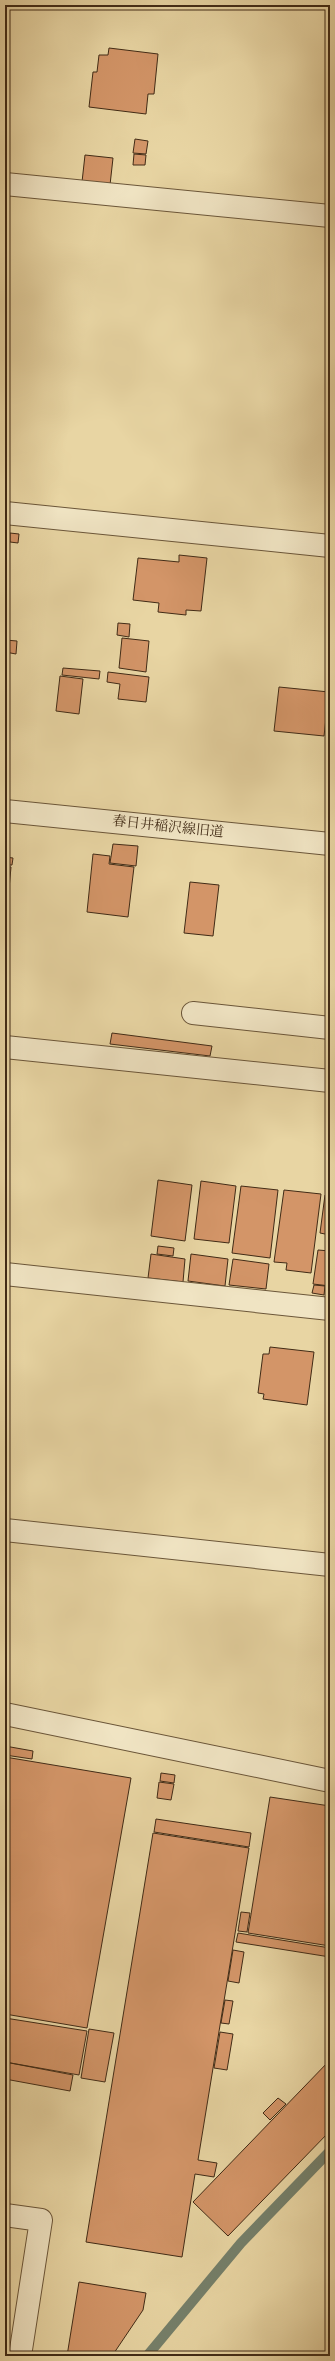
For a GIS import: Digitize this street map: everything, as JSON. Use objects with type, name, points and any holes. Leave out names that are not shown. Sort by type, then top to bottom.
[{"type":"street","points":[[5,184],[330,216]]},
{"type":"street","points":[[5,513],[330,546]]},
{"type":"street","name":"春日井稲沢線旧道","points":[[5,811],[330,844]]},
{"type":"street","points":[[192,1013],[330,1028]]},
{"type":"street","points":[[5,1047],[330,1081]]},
{"type":"street","points":[[5,1274],[330,1309]]},
{"type":"street","points":[[5,1530],[330,1565]]},
{"type":"street","points":[[5,1714],[330,1781]]},
{"type":"street","points":[[5,2215],[41,2220],[20,2356]]},
{"type":"building","points":[[109,48],[158,54],[154,94],[148,94],[146,114],[89,107],[93,72],[97,72],[99,55],[108,55]]},
{"type":"building","points":[[135,139],[148,141],[146,154],[133,153]]},
{"type":"building","points":[[134,154],[146,155],[145,165],[133,165]]},
{"type":"building","points":[[85,155],[113,158],[110,185],[82,182]]},
{"type":"building","points":[[10,533],[19,534],[18,543],[10,542]]},
{"type":"building","points":[[5,535],[8,535],[5,567]]},
{"type":"building","points":[[179,555],[207,558],[201,611],[186,610],[186,615],[158,612],[159,603],[133,600],[138,558],[179,562]]},
{"type":"building","points":[[118,623],[130,624],[129,637],[117,635]]},
{"type":"building","points":[[122,638],[149,641],[146,672],[119,668]]},
{"type":"building","points":[[5,640],[17,641],[16,654],[5,652]]},
{"type":"building","points":[[63,668],[100,671],[99,679],[62,675]]},
{"type":"building","points":[[108,672],[149,677],[146,702],[118,699],[120,684],[107,682]]},
{"type":"building","points":[[60,676],[83,679],[79,714],[56,711]]},
{"type":"building","points":[[279,687],[329,692],[324,736],[274,731]]},
{"type":"building","points":[[113,844],[138,846],[136,866],[110,863]]},
{"type":"building","points":[[93,854],[110,856],[109,864],[134,867],[128,917],[87,912]]},
{"type":"building","points":[[5,857],[13,858],[12,865],[5,865]]},
{"type":"building","points":[[5,866],[11,867],[9,889],[5,889]]},
{"type":"building","points":[[190,882],[219,885],[213,936],[184,933]]},
{"type":"building","points":[[112,1033],[212,1046],[210,1056],[110,1044]]},
{"type":"building","points":[[158,1180],[192,1185],[185,1241],[151,1236]]},
{"type":"building","points":[[201,1181],[236,1186],[229,1243],[194,1239]]},
{"type":"building","points":[[241,1186],[278,1190],[270,1258],[232,1253]]},
{"type":"building","points":[[284,1190],[321,1194],[311,1273],[286,1270],[287,1263],[274,1262]]},
{"type":"building","points":[[325,1195],[330,1195],[330,1235],[320,1233]]},
{"type":"building","points":[[158,1246],[174,1248],[173,1256],[157,1254]]},
{"type":"building","points":[[318,1250],[330,1251],[330,1286],[313,1284]]},
{"type":"building","points":[[151,1254],[185,1259],[183,1282],[148,1278]]},
{"type":"building","points":[[191,1254],[228,1259],[225,1286],[188,1281]]},
{"type":"building","points":[[233,1259],[269,1264],[266,1289],[229,1285]]},
{"type":"building","points":[[314,1285],[325,1286],[324,1295],[312,1293]]},
{"type":"building","points":[[270,1347],[314,1352],[307,1405],[263,1399],[264,1394],[258,1393],[263,1354],[269,1354]]},
{"type":"building","points":[[5,1746],[33,1751],[32,1759],[5,1755]]},
{"type":"building","points":[[5,1757],[131,1778],[87,2028],[5,2014]]},
{"type":"building","points":[[161,1773],[175,1775],[174,1783],[160,1781]]},
{"type":"building","points":[[159,1782],[174,1784],[171,1800],[157,1798]]},
{"type":"building","points":[[270,1797],[330,1806],[330,1946],[248,1933]]},
{"type":"building","points":[[156,1819],[251,1833],[249,1847],[154,1832]]},
{"type":"building","points":[[153,1833],[249,1848],[198,2160],[217,2163],[214,2177],[195,2174],[182,2257],[86,2242]]},
{"type":"building","points":[[241,1912],[250,1913],[247,1932],[238,1931]]},
{"type":"building","points":[[238,1933],[330,1948],[330,1957],[236,1942]]},
{"type":"building","points":[[233,1950],[244,1952],[239,1983],[228,1981]]},
{"type":"building","points":[[225,2000],[233,2001],[229,2024],[221,2023]]},
{"type":"building","points":[[5,2018],[87,2031],[79,2075],[5,2062]]},
{"type":"building","points":[[89,2029],[114,2033],[105,2082],[81,2078]]},
{"type":"building","points":[[220,2032],[233,2034],[227,2070],[214,2068]]},
{"type":"building","points":[[330,2060],[330,2131],[228,2236],[193,2202]]},
{"type":"building","points":[[5,2062],[73,2075],[70,2091],[5,2079]]},
{"type":"building","points":[[278,2098],[286,2104],[270,2120],[263,2113]]},
{"type":"building","points":[[79,2282],[146,2293],[143,2310],[112,2356],[67,2356]]},
{"type":"waterway","points":[[147,2356],[241,2243],[330,2151]]}]
